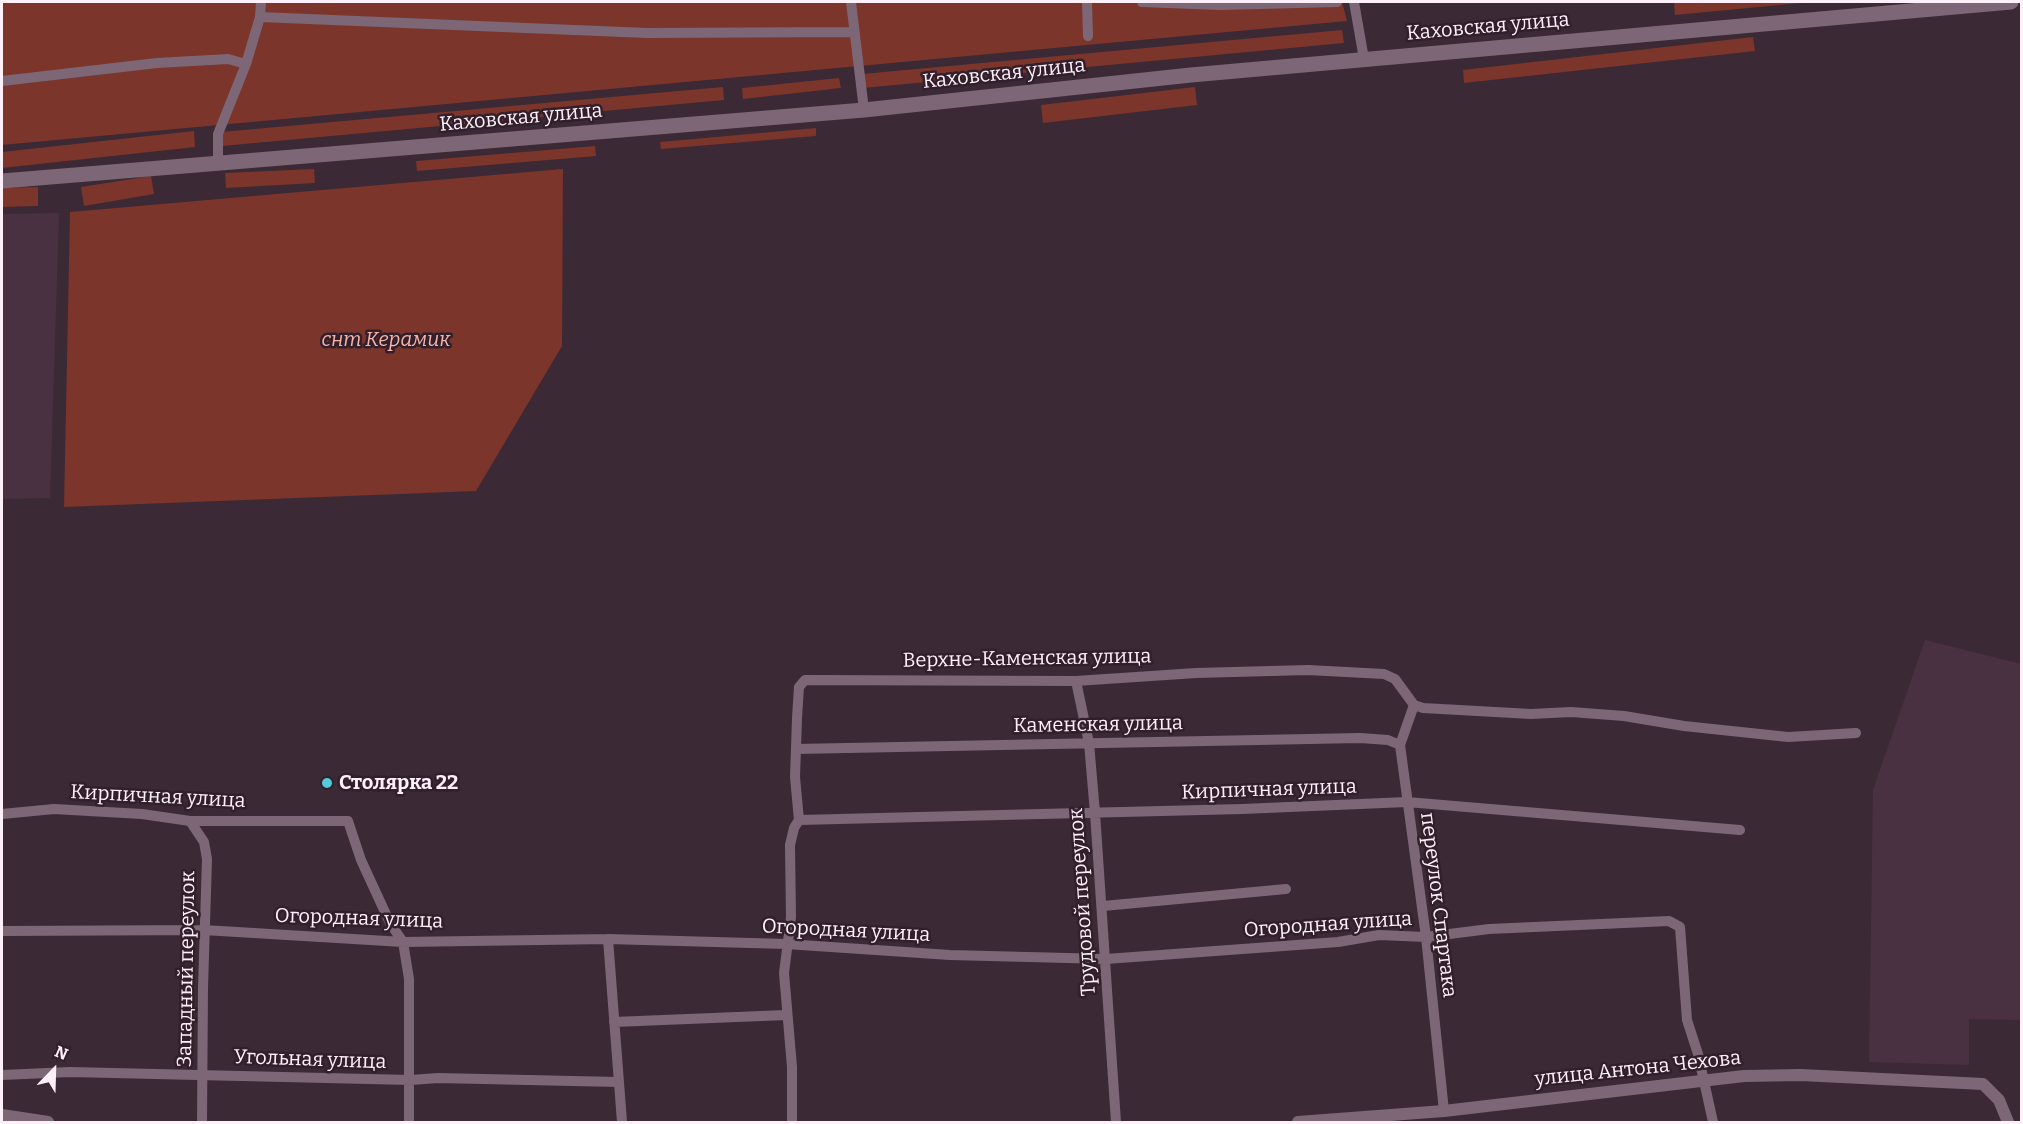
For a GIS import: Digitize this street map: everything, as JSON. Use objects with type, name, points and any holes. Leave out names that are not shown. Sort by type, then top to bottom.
[{"type":"main road","name":"Каховская улица","points":[[2,182],[864,110],[1191,75],[2011,2]]},
{"type":"street","points":[[218,164],[218,134],[246,64],[260,17],[261,2]]},
{"type":"street","points":[[851,2],[864,110]]},
{"type":"street","points":[[1087,2],[1088,36]]},
{"type":"street","points":[[1142,2],[1220,5],[1337,2]]},
{"type":"street","points":[[1354,2],[1364,59]]},
{"type":"street","points":[[260,17],[647,33],[854,32]]},
{"type":"street","points":[[2,81],[157,63],[228,59],[246,64]]},
{"type":"street","name":"Верхне-Каменская улица","points":[[799,820],[796,749],[799,687],[805,680],[1076,681],[1208,672],[1308,670],[1384,674],[1395,679],[1414,705]]},
{"type":"street","name":"Трудовой переулок","points":[[1076,681],[1089,743],[1103,906],[1116,1122]]},
{"type":"street","points":[[1414,705],[1423,708],[1531,714],[1571,712],[1622,715],[1684,726],[1788,737],[1856,733]]},
{"type":"street","name":"переулок Спартака","points":[[1414,705],[1400,745],[1426,937],[1444,1111]]},
{"type":"street","name":"Каменская улица","points":[[796,749],[1360,738],[1388,740],[1400,745]]},
{"type":"street","name":"Кирпичная улица","points":[[799,820],[1407,802],[1740,830]]},
{"type":"street","name":"Кирпичная улица","points":[[2,814],[54,809],[142,814],[190,821],[348,821],[361,860],[390,923],[403,942]]},
{"type":"street","points":[[792,1122],[792,1067],[784,973],[791,917],[790,845],[794,828],[799,820]]},
{"type":"street","name":"Западный переулок","points":[[190,821],[200,834],[206,850],[202,1122]]},
{"type":"street","points":[[1103,906],[1286,889]]},
{"type":"street","name":"Огородная улица","points":[[2,931],[204,930],[403,942],[608,939],[786,945],[950,955],[1106,959],[1338,942],[1379,935],[1426,937],[1489,929],[1661,921],[1677,923],[1681,930],[1686,1011],[1703,1081]]},
{"type":"street","points":[[608,939],[622,1122]]},
{"type":"street","points":[[403,942],[409,979],[411,1080],[409,1122]]},
{"type":"street","points":[[614,1022],[786,1015]]},
{"type":"street","name":"Угольная улица","points":[[2,1075],[70,1072],[618,1082]]},
{"type":"street","name":"улица Антона Чехова","points":[[1298,1122],[1444,1111],[1744,1076],[1801,1075],[1983,1084],[1999,1100],[2008,1122]]},
{"type":"street","points":[[1703,1081],[1713,1122]]},
{"type":"street","points":[[2,1115],[48,1122]]},
{"type":"shaded area","points":[[59,213],[50,498],[2,499],[2,214]]},
{"type":"shaded area","points":[[1925,640],[2021,664],[2021,1020],[1969,1019],[1969,1065],[1869,1062],[1873,790]]},
{"type":"green space","points":[[2,2],[1342,2],[1347,21],[2,145]]},
{"type":"green space","points":[[1674,2],[1811,2],[1675,15]]},
{"type":"green space","points":[[1342,30],[1344,43],[863,88],[862,74]]},
{"type":"green space","points":[[1753,37],[1755,51],[1464,83],[1463,70]]},
{"type":"green space","points":[[839,78],[841,88],[743,99],[742,88]]},
{"type":"green space","points":[[723,87],[724,100],[222,146],[221,132]]},
{"type":"green space","points":[[1195,87],[1197,105],[1043,123],[1041,105]]},
{"type":"green space","points":[[816,128],[816,136],[661,149],[660,142]]},
{"type":"green space","points":[[194,131],[195,147],[2,168],[2,152]]},
{"type":"green space","points":[[595,146],[596,156],[417,171],[416,161]]},
{"type":"green space","points":[[314,169],[315,183],[226,188],[225,173]]},
{"type":"green space","name":"снт Керамик","points":[[563,169],[562,346],[476,491],[64,507],[70,212]]},
{"type":"green space","points":[[151,176],[154,194],[84,206],[81,187]]},
{"type":"green space","points":[[38,187],[38,206],[2,207],[2,188]]},
{"type":"place","name":"Столярка 22","points":[[327,783]]}]
